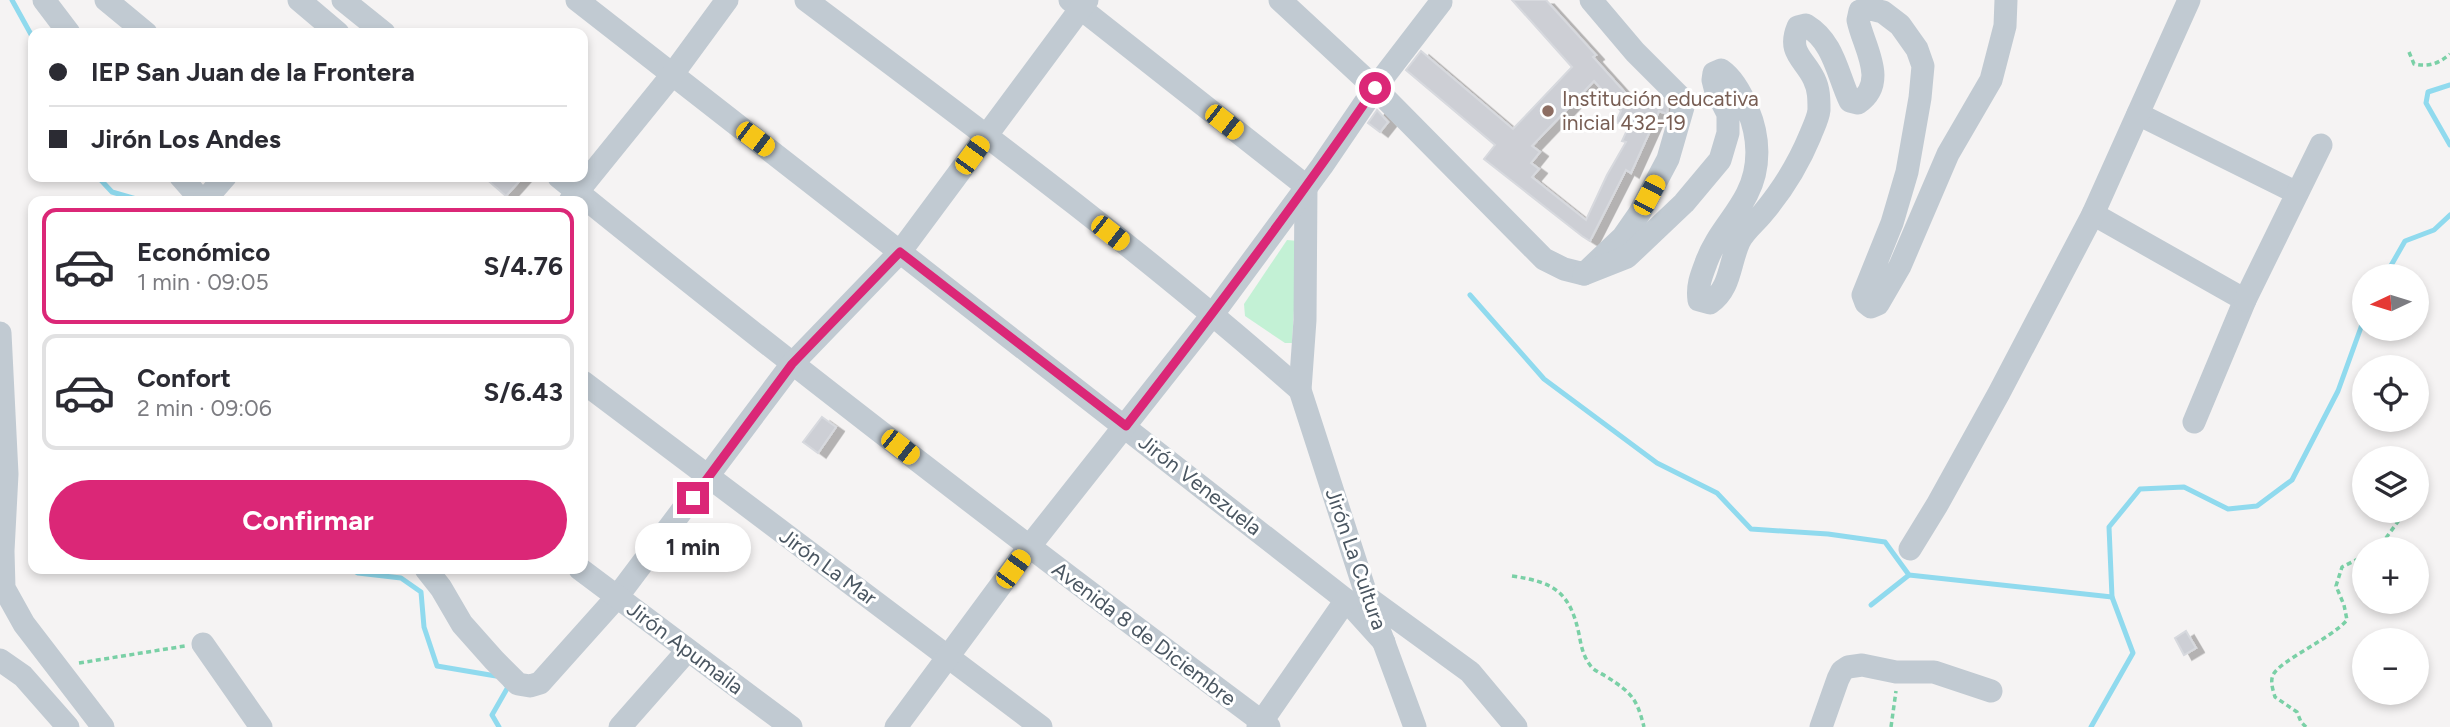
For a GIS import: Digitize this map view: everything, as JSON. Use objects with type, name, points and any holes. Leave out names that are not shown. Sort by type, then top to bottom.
[{"type":"street","points":[[44,0],[65,28]]},
{"type":"street","points":[[106,0],[140,28]]},
{"type":"street","points":[[299,0],[333,28]]},
{"type":"street","name":"Jirón Venezuela","points":[[577,0],[1126,426],[1356,599],[1471,672],[1516,727]]},
{"type":"street","points":[[588,179],[672,75],[727,0]]},
{"type":"street","points":[[806,0],[986,135],[1213,314],[1300,390]]},
{"type":"street","points":[[1280,0],[1375,88],[1544,259],[1564,269],[1584,274],[1626,257],[1684,202],[1720,160],[1728,133],[1728,114],[1713,80],[1714,74],[1721,70],[1737,88],[1747,107],[1753,124],[1757,158],[1747,194],[1718,237],[1698,284],[1699,300],[1710,303],[1726,287],[1740,241],[1789,179],[1800,160],[1818,115],[1819,93],[1813,76],[1803,65],[1795,48],[1794,38],[1798,27],[1806,25],[1822,37],[1831,49],[1850,101],[1857,103],[1865,98],[1871,86],[1873,71],[1857,20],[1860,11],[1871,9],[1883,12],[1900,25],[1917,49],[1923,66],[1907,172],[1892,223],[1863,295],[1871,307],[1878,304],[1900,266],[1948,154],[1991,80],[2005,26],[2006,0]]},
{"type":"street","points":[[1584,274],[1623,237],[1639,214],[1668,159],[1683,107],[1679,97],[1635,52],[1591,0]]},
{"type":"street","points":[[1910,549],[1993,404],[2093,214],[2189,0]]},
{"type":"street","points":[[896,727],[1028,547],[1213,314],[1375,88],[1441,2]]},
{"type":"street","points":[[430,574],[462,624],[518,684],[530,686],[540,683],[617,597],[792,364],[900,252],[1079,3],[1306,187]]},
{"type":"street","points":[[342,28],[355,4],[379,28]]},
{"type":"street","points":[[2138,114],[2297,193]]},
{"type":"street","points":[[2194,422],[2245,300],[2321,145]]},
{"type":"street","points":[[186,182],[198,196]]},
{"type":"street","points":[[208,196],[220,182]]},
{"type":"street","name":"Avenida 8 de Diciembre","points":[[563,182],[574,196]]},
{"type":"street","points":[[574,196],[585,182]]},
{"type":"street","points":[[1300,390],[1305,320],[1306,187]]},
{"type":"street","name":"Avenida 8 de Diciembre","points":[[588,207],[1263,725]]},
{"type":"street","points":[[2093,214],[2245,300]]},
{"type":"street","points":[[0,333],[2,441],[7,474],[4,588],[24,625],[103,727]]},
{"type":"street","name":"Jirón La Mar","points":[[588,386],[708,479],[1041,727]]},
{"type":"street","name":"Jirón La Cultura","points":[[1300,390],[1356,599],[1384,642],[1415,727]]},
{"type":"street","name":"Jirón Apumaila","points":[[587,574],[791,727]]},
{"type":"street","points":[[1263,725],[1356,599]]},
{"type":"street","points":[[203,644],[252,724]]},
{"type":"street","points":[[620,727],[687,651]]},
{"type":"street","points":[[0,660],[23,676],[68,727]]},
{"type":"street","points":[[1822,727],[1842,671],[1848,667],[1862,665],[1896,672],[1934,672],[1991,691]]},
{"type":"path","points":[[2409,52],[2414,64],[2426,66],[2437,63],[2450,54]]},
{"type":"path","points":[[2306,727],[2297,712],[2275,697],[2273,675],[2284,664],[2334,634],[2347,620],[2336,586],[2342,567],[2352,562]]},
{"type":"path","points":[[1512,576],[1538,581],[1563,595],[1572,609],[1586,659],[1592,668],[1638,702],[1644,727]]},
{"type":"path","points":[[56,666],[203,644]]},
{"type":"path","points":[[1891,727],[1896,672]]},
{"type":"green space","points":[[1287,240],[1298,241],[1292,343],[1285,343],[1245,316],[1244,304]]},
{"type":"building","points":[[1512,0],[1546,0],[1638,107],[1645,92],[1659,96],[1668,104],[1667,114],[1659,111],[1631,173],[1626,170],[1590,241],[1484,159],[1495,145],[1406,70],[1421,51],[1513,129],[1572,67]],"holes":[[[1594,81],[1621,111],[1616,122],[1628,128],[1622,141],[1626,142],[1586,220],[1532,177],[1539,169],[1531,163],[1540,152],[1532,146]]]},
{"type":"building","points":[[1377,110],[1388,122],[1380,132],[1368,123]]},
{"type":"building","points":[[490,182],[519,182],[506,196]]},
{"type":"building","points":[[822,417],[836,427],[818,453],[803,442]]},
{"type":"building","points":[[2186,631],[2196,648],[2184,655],[2175,638]]},
{"type":"waterway","points":[[12,0],[28,29]]},
{"type":"waterway","points":[[2450,85],[2428,92],[2426,103],[2450,145]]},
{"type":"waterway","points":[[103,182],[112,192],[126,196]]},
{"type":"waterway","points":[[2392,264],[2405,241],[2434,230],[2450,215]]},
{"type":"waterway","points":[[1470,295],[1544,379],[1657,463],[1717,493],[1751,529],[1828,534],[1885,542],[1909,575],[2112,597]]},
{"type":"waterway","points":[[2091,727],[2133,653],[2112,597],[2109,527],[2140,489],[2184,487],[2228,509],[2257,506],[2292,480],[2338,391],[2356,341]]},
{"type":"waterway","points":[[367,574],[401,578],[421,592],[424,627],[437,666],[496,676]]},
{"type":"waterway","points":[[1871,605],[1909,575]]},
{"type":"waterway","points":[[499,727],[492,715],[508,687],[506,685]]},
{"type":"place","name":"Institución educativa inicial 432-19","points":[[1548,111]]},
{"type":"route","points":[[693,498],[792,364],[900,252],[1126,426],[1213,314],[1322,166],[1375,88]]}]
